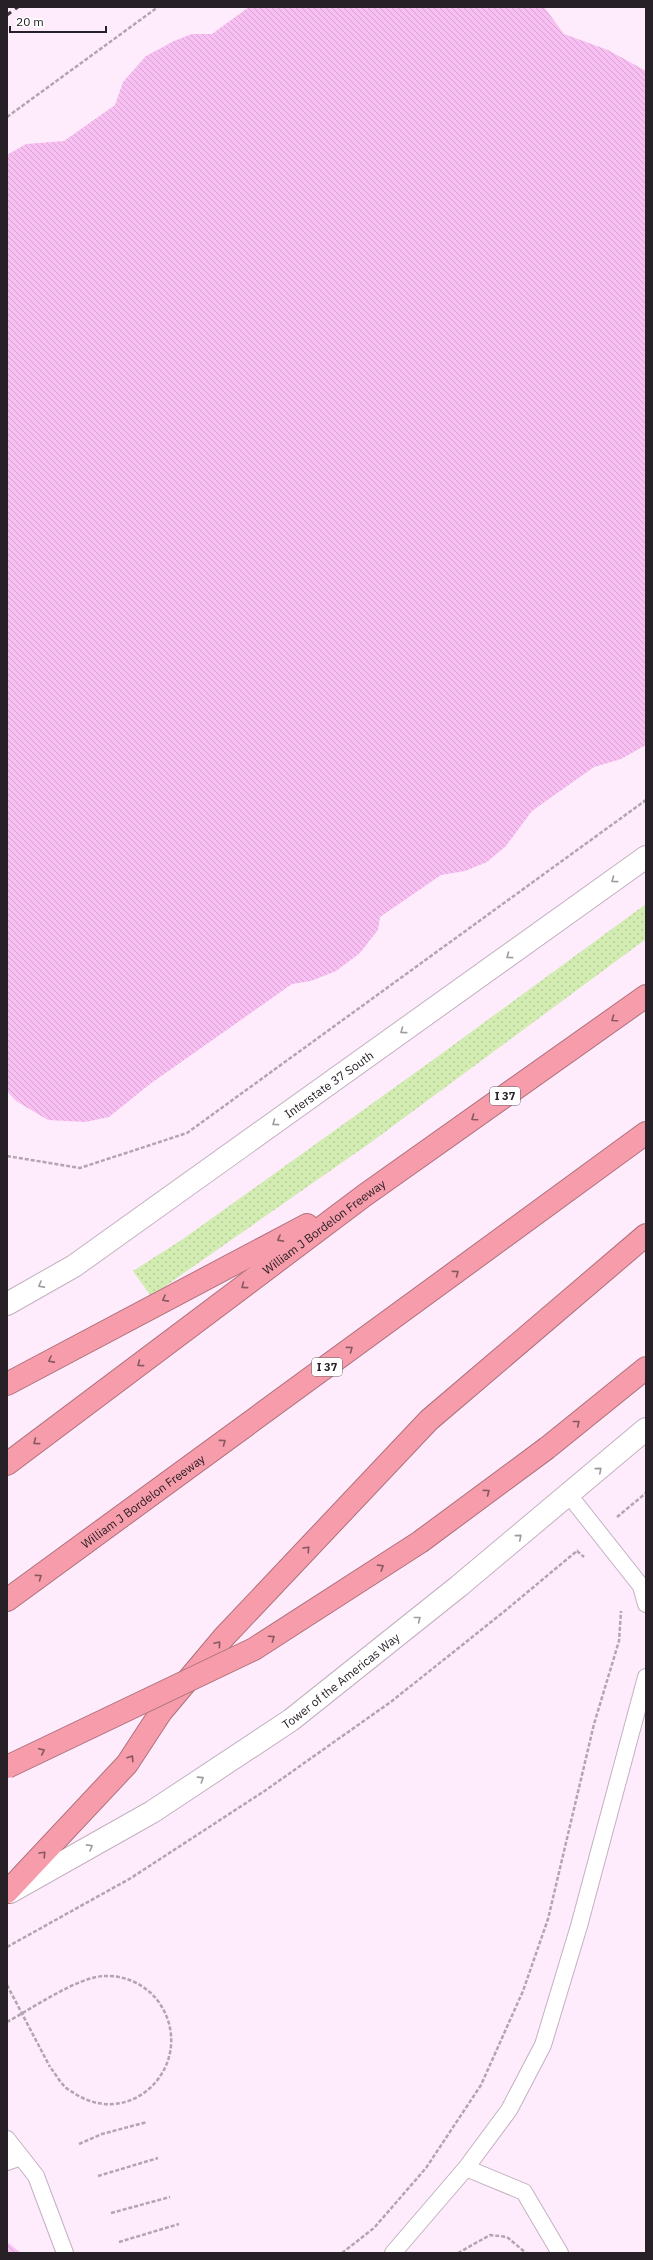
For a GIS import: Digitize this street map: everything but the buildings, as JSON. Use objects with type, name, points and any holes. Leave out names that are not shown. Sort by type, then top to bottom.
[{"type":"highway","name":"William J Bordelon Freeway","points":[[7,1464],[365,1195],[646,996]]},
{"type":"highway","name":"William J Bordelon Freeway","points":[[7,1600],[646,1133]]},
{"type":"highway","points":[[7,1384],[365,1195]]},
{"type":"highway","points":[[7,1893],[128,1764],[161,1712],[224,1636],[429,1420],[646,1235]]},
{"type":"highway","points":[[7,1767],[254,1649],[420,1542],[547,1448],[646,1368]]},
{"type":"main road","name":"Interstate 37 South","points":[[7,1304],[74,1266],[646,857]]},
{"type":"main road","name":"Tower of the Americas Way","points":[[7,1893],[152,1812],[291,1720],[459,1586],[646,1429]]},
{"type":"lane","points":[[569,1495],[641,1586],[646,1604]]},
{"type":"lane","points":[[393,2253],[466,2168],[509,2110],[543,2045],[580,1926],[646,1677]]},
{"type":"lane","points":[[7,2138],[14,2160],[36,2176],[65,2253]]},
{"type":"lane","points":[[466,2168],[524,2192],[560,2253]]},
{"type":"path","points":[[7,117],[158,7]]},
{"type":"path","points":[[7,1156],[80,1168],[187,1133],[646,800]]},
{"type":"path","points":[[7,1947],[131,1878],[272,1786],[392,1701],[506,1610],[646,1493]]},
{"type":"path","points":[[577,1551],[588,1561]]},
{"type":"path","points":[[342,2253],[374,2228],[426,2168],[481,2085],[523,1991],[548,1919],[594,1724],[619,1641],[621,1604]]},
{"type":"path","points":[[7,1985],[50,2067],[65,2087],[87,2100],[112,2104],[136,2098],[156,2083],[169,2062],[173,2037],[166,2013],[151,1992],[130,1980],[105,1976],[80,1982],[7,2022]]},
{"type":"path","points":[[79,2144],[102,2134],[147,2122]]},
{"type":"path","points":[[98,2176],[158,2158]]},
{"type":"path","points":[[111,2213],[170,2197]]},
{"type":"path","points":[[119,2242],[178,2224]]},
{"type":"path","points":[[458,2253],[490,2235],[507,2237],[526,2253]]},
{"type":"green space","points":[[646,904],[646,939],[370,1143],[151,1296],[133,1271],[183,1239],[437,1057]]},
{"type":"railway","points":[[7,15],[18,7]]}]
